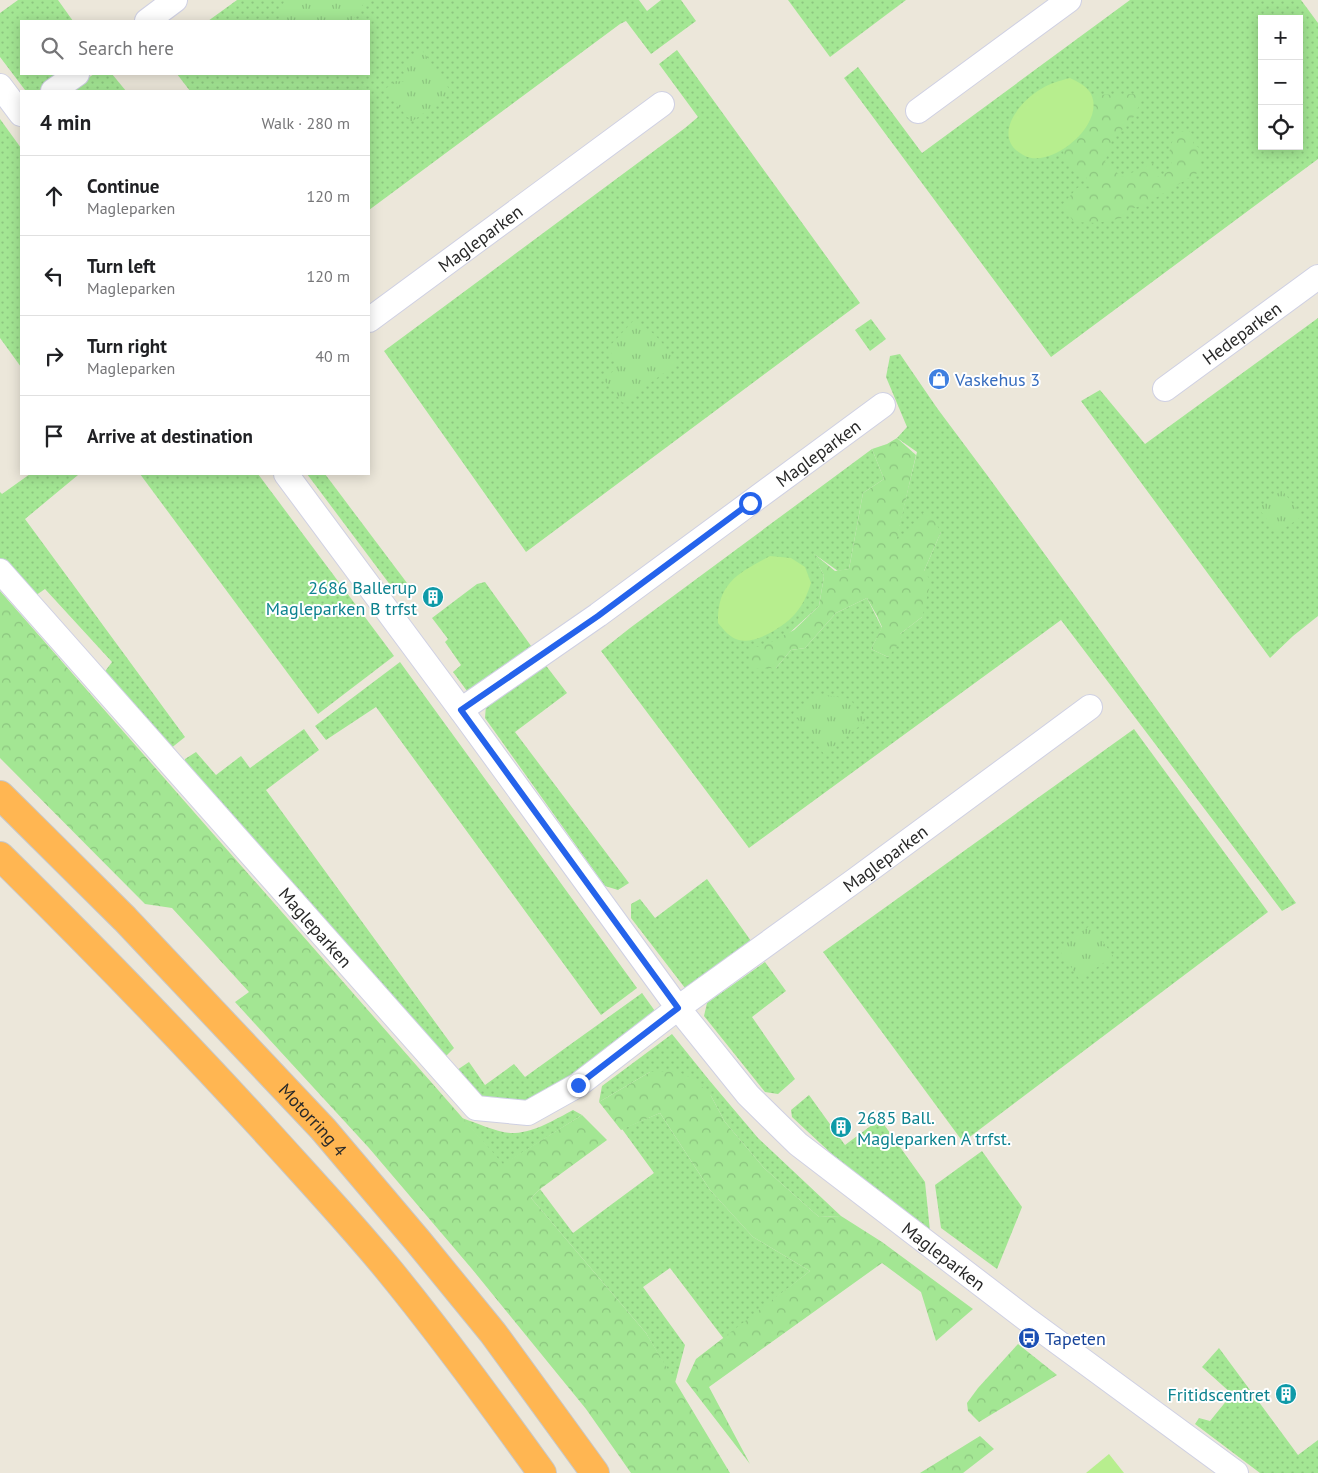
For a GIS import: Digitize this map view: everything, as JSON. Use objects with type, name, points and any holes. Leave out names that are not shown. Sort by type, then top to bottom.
[{"type":"highway","name":"Motorring 4","points":[[0,795],[125,920],[323,1129],[494,1333],[595,1473]]},
{"type":"highway","points":[[0,856],[92,946],[222,1083],[301,1170],[386,1267],[462,1363],[542,1473]]},
{"type":"street","points":[[148,20],[175,0]]},
{"type":"street","points":[[918,111],[1069,0]]},
{"type":"street","points":[[54,90],[76,75]]},
{"type":"street","points":[[0,86],[20,113]]},
{"type":"street","name":"Magleparken","points":[[370,319],[662,104]]},
{"type":"street","name":"Hedeparken","points":[[1165,389],[1318,277]]},
{"type":"street","name":"Magleparken","points":[[461,710],[606,610],[883,406]]},
{"type":"street","name":"Magleparken","points":[[287,475],[678,1008],[748,1095],[798,1144],[1025,1318],[1236,1473]]},
{"type":"street","name":"Magleparken","points":[[0,571],[476,1108],[528,1112],[578,1085],[678,1008],[1090,707]]},
{"type":"green space","points":[[18,0],[58,0],[72,20],[20,20],[20,75],[61,75],[39,90],[25,90],[0,57],[0,13]]},
{"type":"green space","points":[[237,0],[639,0],[647,11],[661,0],[681,0],[696,21],[651,54],[626,21],[620,24],[370,209],[370,90],[189,90],[178,75],[370,75],[370,20],[209,20]]},
{"type":"green space","points":[[285,0],[366,0],[353,20],[279,20],[280,10]]},
{"type":"green space","points":[[788,0],[906,0],[830,57]]},
{"type":"green space","points":[[1130,0],[1301,0],[1318,23],[1318,159],[1051,357],[844,78],[858,67],[922,153]]},
{"type":"green space","points":[[422,50],[452,93],[411,122],[385,89],[396,81],[405,82],[406,76],[400,67]]},
{"type":"green space","points":[[677,50],[860,303],[526,552],[384,351],[698,117],[659,64]]},
{"type":"green space","points":[[93,75],[113,75],[125,90],[70,90]]},
{"type":"green space","points":[[1070,78],[1085,86],[1091,94],[1094,106],[1091,118],[1084,130],[1062,150],[1049,156],[1036,158],[1025,156],[1015,149],[1010,140],[1011,121],[1017,111],[1032,95],[1051,84]]},
{"type":"green space","points":[[1145,94],[1132,120],[1112,140],[1105,162],[1122,177],[1154,163],[1158,177],[1173,169],[1169,153],[1175,132],[1189,131],[1195,136],[1193,144],[1201,149],[1199,172],[1147,203],[1127,211],[1122,218],[1097,223],[1074,222],[1062,205],[1078,187],[1091,189],[1086,177],[1075,174],[1064,157],[1063,150],[1077,138],[1093,110],[1091,95]]},
{"type":"green space","points":[[0,119],[20,147],[20,366],[0,338]]},
{"type":"green space","points":[[1318,318],[1318,616],[1270,658],[1081,401],[1100,390],[1145,444]]},
{"type":"green space","points":[[871,319],[886,339],[870,351],[855,330]]},
{"type":"green space","points":[[634,320],[648,329],[658,339],[676,364],[623,403],[603,379],[620,366],[608,348]]},
{"type":"green space","points":[[900,354],[937,408],[1296,903],[1282,911],[1061,620],[749,848],[601,651],[872,449],[884,479],[863,493],[849,569],[838,571],[814,554],[824,576],[819,606],[751,668],[776,668],[791,650],[805,648],[836,613],[867,598],[882,628],[871,649],[888,657],[900,634],[922,617],[924,571],[941,532],[895,543],[917,452],[897,438],[907,427],[886,377],[890,356]]},
{"type":"green space","points":[[897,438],[916,455],[896,542],[927,509],[941,532],[924,571],[931,581],[922,617],[900,634],[900,642],[888,657],[871,649],[882,627],[867,598],[836,613],[805,648],[791,650],[776,668],[751,669],[751,647],[762,647],[794,630],[819,606],[824,576],[813,553],[835,571],[849,569],[863,493],[884,479],[872,449]]},
{"type":"green space","points":[[29,475],[78,475],[25,519],[185,737],[165,753],[100,678],[112,662],[45,589],[29,600],[0,565],[0,492],[2,494]]},
{"type":"green space","points":[[141,475],[259,475],[394,656],[318,714]]},
{"type":"green space","points":[[308,475],[326,475],[407,583],[399,590],[394,590]]},
{"type":"green space","points":[[1282,490],[1302,516],[1278,533],[1258,508]]},
{"type":"green space","points":[[770,556],[791,558],[805,567],[811,583],[806,596],[795,614],[777,629],[753,640],[736,639],[718,623],[721,598],[739,574]]},
{"type":"green space","points":[[485,582],[534,650],[476,692],[467,691],[453,672],[461,665],[445,642],[448,639],[432,618],[477,584]]},
{"type":"green space","points":[[0,591],[503,1164],[582,1115],[607,1140],[540,1189],[531,1198],[646,1333],[730,1473],[631,1473],[586,1409],[472,1269],[369,1148],[235,1002],[249,992],[172,908],[145,904],[0,758]]},
{"type":"green space","points":[[400,662],[637,988],[601,1015],[376,707],[326,740],[315,726]]},
{"type":"green space","points":[[544,663],[567,693],[515,732],[629,883],[618,890],[605,886],[485,718],[486,705]]},
{"type":"green space","points":[[819,694],[850,699],[866,721],[824,754],[793,713]]},
{"type":"green space","points":[[304,729],[319,750],[266,790],[454,1048],[444,1058],[184,771],[185,759],[196,752],[216,775],[241,756],[250,768]]},
{"type":"green space","points":[[1134,729],[1268,912],[963,1142],[823,952]]},
{"type":"green space","points":[[707,879],[756,948],[698,990],[685,988],[631,918],[631,904],[640,899],[655,918]]},
{"type":"green space","points":[[1091,925],[1113,956],[1080,980],[1058,948]]},
{"type":"green space","points":[[765,962],[786,991],[752,1017],[795,1079],[778,1094],[765,1092],[704,1016],[707,1003]]},
{"type":"green space","points":[[642,993],[660,1018],[528,1108],[472,1098],[457,1070],[469,1062],[485,1085],[514,1064],[525,1077]]},
{"type":"green space","points":[[672,1034],[758,1138],[841,1216],[819,1217],[764,1168],[725,1122],[711,1096],[650,1072],[599,1102],[602,1086]]},
{"type":"green space","points":[[677,1071],[695,1080],[711,1096],[725,1122],[764,1168],[819,1217],[841,1216],[882,1242],[973,1309],[936,1341],[921,1292],[882,1263],[709,1387],[750,1464],[686,1381],[696,1359],[810,1271],[753,1237],[710,1190],[660,1113],[621,1130],[599,1102],[650,1072]]},
{"type":"green space","points":[[809,1095],[845,1145],[880,1119],[925,1182],[930,1231],[834,1156],[792,1117],[791,1110]]},
{"type":"green space","points":[[573,1110],[582,1115],[503,1165],[462,1118],[496,1130],[515,1133],[538,1128]]},
{"type":"green space","points":[[660,1113],[710,1190],[753,1237],[810,1271],[724,1339],[670,1268],[643,1287],[685,1345],[675,1383],[646,1333],[531,1198],[540,1189],[573,1233],[654,1173],[622,1129]]},
{"type":"green space","points":[[982,1151],[1022,1207],[997,1269],[941,1228],[935,1185]]},
{"type":"green space","points":[[1018,1344],[1057,1375],[979,1422],[968,1411],[967,1403]]},
{"type":"green space","points":[[1219,1348],[1298,1455],[1318,1440],[1318,1473],[1260,1473],[1195,1424],[1199,1418],[1210,1421],[1232,1394],[1202,1367]]},
{"type":"green space","points":[[980,1436],[994,1449],[963,1473],[920,1473]]},
{"type":"green space","points":[[1109,1454],[1124,1473],[1086,1473]]},
{"type":"place","name":"Vaskehus 3","points":[[939,379]]},
{"type":"place","name":"2686 Ballerup Magleparken B trfst","points":[[433,597]]},
{"type":"place","name":"2685 Ball. Magleparken A trfst.","points":[[841,1127]]},
{"type":"place","name":"Tapeten","points":[[1029,1338]]},
{"type":"place","name":"Fritidscentret","points":[[1286,1394]]},
{"type":"route","points":[[578,1085],[678,1008],[461,710],[598,616],[750,503]]}]
